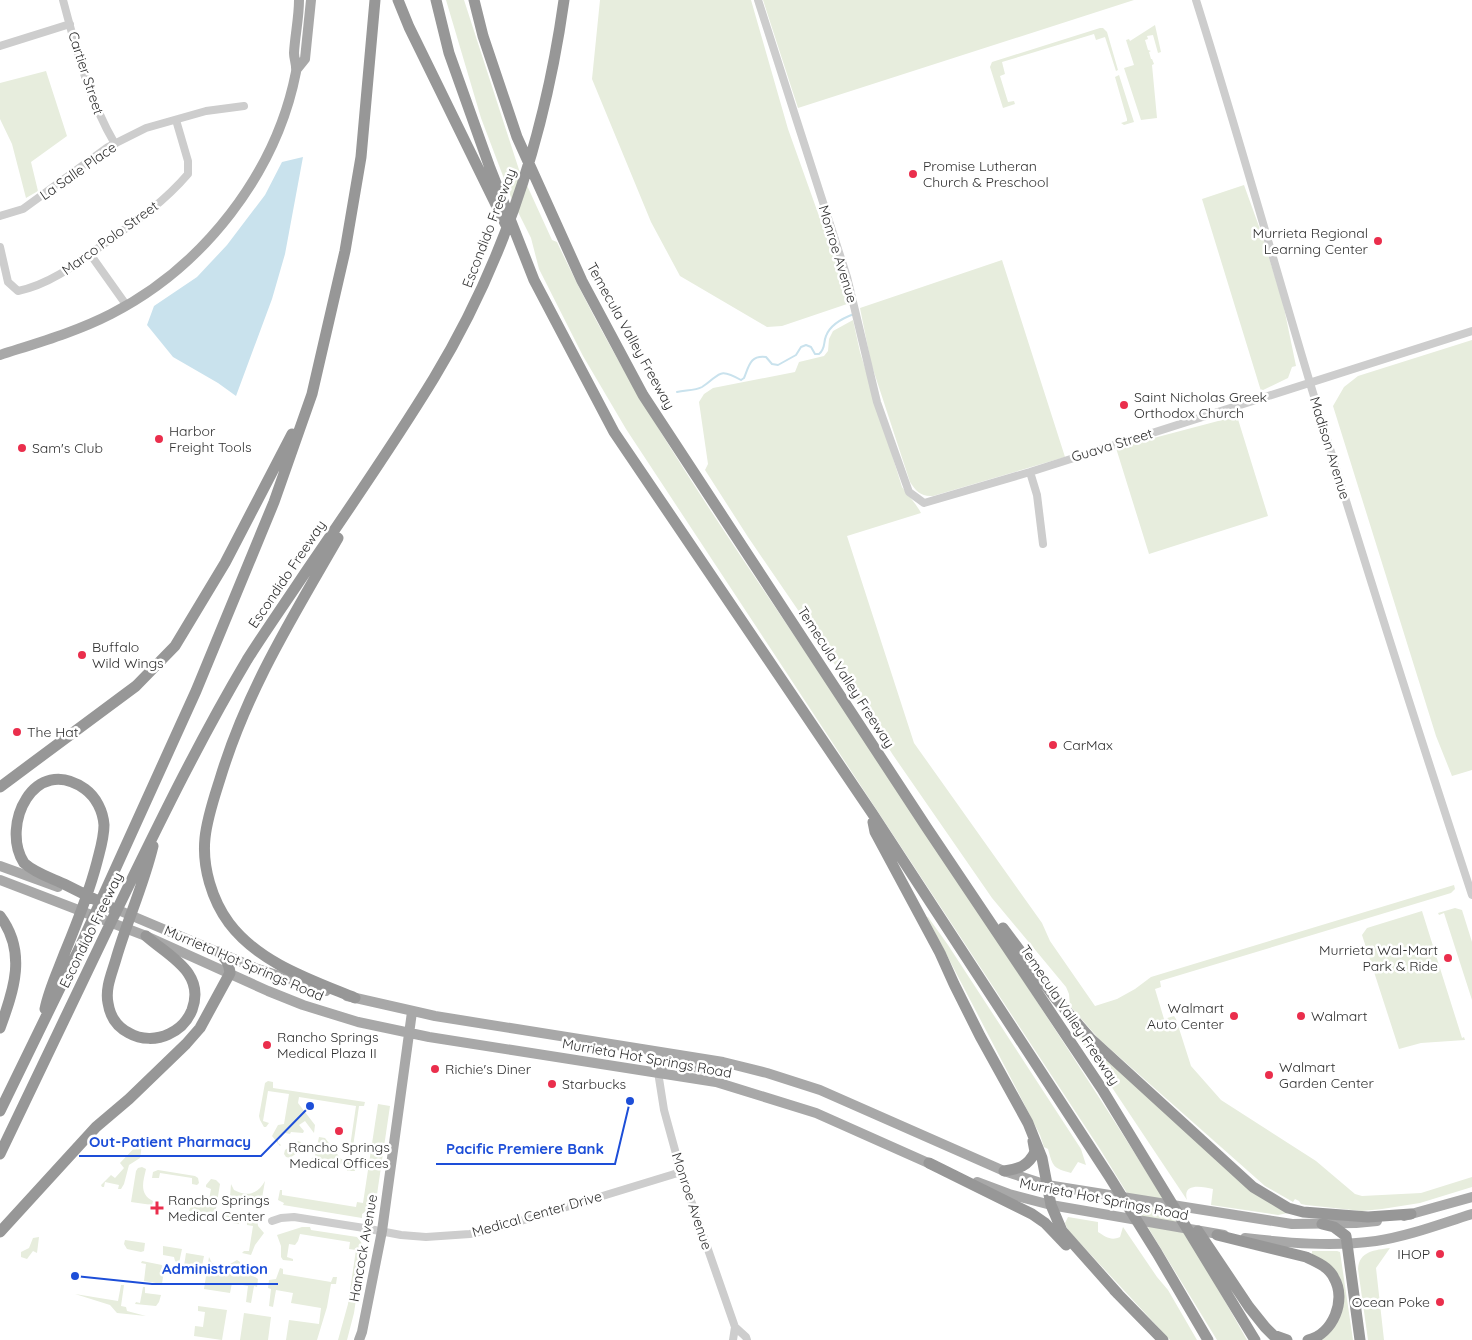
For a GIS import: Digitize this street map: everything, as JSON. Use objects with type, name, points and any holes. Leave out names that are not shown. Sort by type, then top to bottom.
[{"type":"highway","name":"Escondido Freeway","points":[[0,1111],[79,949],[196,691],[274,502],[312,394],[345,251],[361,157],[375,0]]},
{"type":"highway","points":[[398,0],[488,192],[614,432],[872,813],[1109,1176],[1208,1340]]},
{"type":"highway","points":[[436,0],[449,53],[490,168],[534,280]]},
{"type":"highway","name":"Temecula Valley Freeway","points":[[474,0],[483,36],[517,137],[582,281],[643,395],[927,828],[1102,1089],[1255,1340]]},
{"type":"highway","name":"Escondido Freeway","points":[[0,1154],[202,738],[249,657],[385,455],[434,378],[476,302],[515,210],[526,177],[548,89],[564,0]]},
{"type":"highway","points":[[0,787],[136,686],[175,646],[225,563],[312,394]]},
{"type":"highway","points":[[355,998],[285,967],[245,941],[229,923],[210,885],[205,861],[205,839],[208,818],[226,761],[254,690],[290,618],[385,455]]},
{"type":"highway","points":[[44,1019],[48,992],[84,904],[96,868],[104,823],[100,807],[90,793],[69,781],[60,779],[44,780],[27,789],[15,801],[8,821],[9,840],[14,852],[24,864],[65,887],[112,908]]},
{"type":"highway","points":[[872,813],[875,832],[940,953],[977,1029],[1028,1122],[1042,1158],[1051,1205],[1062,1231],[1118,1294]]},
{"type":"highway","points":[[146,936],[182,965],[190,975],[194,991],[193,1006],[180,1027],[168,1034],[153,1038],[133,1035],[120,1028],[112,1016],[107,999],[110,979],[149,864],[158,826]]},
{"type":"highway","points":[[927,828],[1056,999],[1091,1039],[1253,1187],[1288,1208],[1303,1212],[1368,1217],[1411,1214]]},
{"type":"highway","points":[[0,916],[9,928],[17,959],[13,992],[0,1028]]},
{"type":"highway","points":[[0,1232],[96,1127],[130,1099],[200,1028],[230,973],[230,966],[218,952]]},
{"type":"highway","points":[[1102,1089],[1249,1307],[1273,1335],[1287,1340]]},
{"type":"highway","points":[[1004,1171],[1028,1164],[1035,1152],[1028,1122]]},
{"type":"highway","points":[[929,1163],[1032,1214],[1045,1223],[1164,1340]]},
{"type":"highway","points":[[1322,1224],[1341,1231],[1346,1236],[1360,1340]]},
{"type":"highway","points":[[1217,1235],[1306,1257],[1327,1269],[1334,1278],[1338,1288],[1337,1308],[1329,1327],[1321,1334],[1308,1340]]},
{"type":"main road","points":[[297,69],[294,54],[299,18],[299,0]]},
{"type":"main road","points":[[305,0],[304,30],[308,41]]},
{"type":"main road","points":[[0,355],[69,332],[127,306],[158,285],[187,260],[221,226],[254,180],[279,129],[297,69],[305,59],[311,0]]},
{"type":"main road","points":[[0,866],[65,887]]},
{"type":"main road","name":"Murrieta Hot Springs Road","points":[[0,880],[146,936],[303,1005],[358,1022],[410,1033],[519,1052],[716,1082],[806,1110],[865,1133],[929,1163],[1009,1194],[1051,1205],[1217,1235],[1290,1243],[1368,1242],[1399,1236],[1472,1214]]},
{"type":"main road","name":"Murrieta Hot Springs Road","points":[[112,908],[289,980],[355,998],[412,1012],[526,1032],[571,1037],[727,1063],[767,1073],[820,1090],[1004,1171],[1046,1185],[1210,1213],[1292,1224],[1356,1223],[1389,1220],[1472,1197]]},
{"type":"main road","name":"Hancock Avenue","points":[[359,1340],[382,1231],[412,1012]]},
{"type":"main road","points":[[658,1072],[660,1066],[670,1063],[718,1071],[727,1063]]},
{"type":"street","name":"Cartier Street","points":[[63,0],[92,98],[102,122],[115,144]]},
{"type":"street","name":"Monroe Avenue","points":[[758,0],[847,277],[877,402],[909,492],[924,503]]},
{"type":"street","name":"Madison Avenue","points":[[1196,0],[1226,95],[1310,383],[1442,808],[1472,895]]},
{"type":"street","points":[[0,46],[70,24]]},
{"type":"street","name":"La Salle Place","points":[[0,216],[22,209],[115,144],[146,128],[206,111],[244,106]]},
{"type":"street","name":"Marco Polo Street","points":[[0,247],[8,282],[18,291],[34,288],[90,254],[143,216],[174,190],[188,174],[188,162],[176,120]]},
{"type":"street","points":[[90,254],[127,306]]},
{"type":"street","name":"Guava Street","points":[[924,503],[1030,472],[1472,331]]},
{"type":"street","points":[[1030,472],[1037,495],[1043,544]]},
{"type":"street","name":"Monroe Avenue","points":[[658,1072],[664,1110],[681,1172],[735,1327],[733,1340]]},
{"type":"street","name":"Medical Center Drive","points":[[272,1221],[294,1217],[382,1231],[400,1236],[470,1234],[681,1172]]},
{"type":"street","name":"Monroe Avenue","points":[[735,1327],[747,1340]]},
{"type":"green space","points":[[446,0],[464,0],[522,179],[514,205],[481,118]]},
{"type":"green space","points":[[600,0],[751,0],[788,129],[850,303],[782,326],[767,327],[680,276],[651,222],[592,79]]},
{"type":"green space","points":[[763,0],[1134,0],[798,108]]},
{"type":"green space","points":[[1155,25],[1161,52],[1158,53],[1153,35],[1147,36],[1148,39],[1145,40],[1148,50],[1151,51],[1149,52],[1154,64],[1152,65],[1157,118],[1141,120],[1124,68],[1134,65],[1126,40],[1129,39],[1130,41]]},
{"type":"green space","points":[[1100,28],[1107,32],[1118,70],[1116,71],[1105,37],[1096,40],[1094,34],[1002,62],[1005,74],[1000,76],[1008,102],[1014,101],[1015,104],[1003,108],[990,67],[992,62]]},
{"type":"green space","points":[[46,71],[67,136],[31,162],[38,191],[26,198],[12,144],[0,119],[0,83]]},
{"type":"green space","points":[[1119,75],[1134,122],[1124,125],[1121,123],[1127,121],[1127,119],[1115,77]]},
{"type":"green space","points":[[525,181],[552,240],[557,242],[613,352],[677,458],[1073,1057],[1184,1232],[1247,1340],[1217,1340],[1100,1149],[626,429],[583,356],[539,269],[531,238],[517,210]]},
{"type":"green space","points":[[1244,185],[1283,303],[1296,366],[1292,367],[1288,378],[1261,391],[1202,199]]},
{"type":"green space","points":[[1002,260],[1065,457],[933,496],[925,496],[917,491],[910,482],[871,363],[860,308]]},
{"type":"green space","points":[[853,320],[860,352],[902,487],[921,513],[847,536],[914,743],[1042,923],[1050,941],[1095,1006],[1117,999],[1151,977],[1454,885],[1455,889],[1451,893],[1160,981],[1161,987],[1155,989],[1164,1019],[1174,1016],[1176,1019],[1191,1066],[1221,1100],[1316,1161],[1355,1194],[1362,1196],[1421,1193],[1472,1177],[1472,1187],[1420,1203],[1362,1211],[1306,1205],[1301,1204],[1295,1199],[1293,1202],[1265,1186],[1099,1039],[1070,1006],[1066,987],[992,898],[893,755],[705,470],[708,464],[699,402],[704,394],[713,388],[795,372],[799,362],[824,356],[828,351],[829,339],[833,331]]},
{"type":"green space","points":[[1472,340],[1472,770],[1452,776],[1436,736],[1333,406],[1344,387],[1358,376]]},
{"type":"green space","points":[[1237,416],[1268,516],[1149,554],[1116,448]]},
{"type":"green space","points":[[1455,908],[1462,910],[1472,942],[1472,1000],[1444,913],[1439,915],[1438,913]]},
{"type":"green space","points":[[1422,911],[1462,1038],[1464,1037],[1465,1040],[1421,1043],[1399,1049],[1362,935],[1367,928]]},
{"type":"green space","points":[[927,917],[948,945],[1081,1149],[1086,1165],[1078,1162],[1071,1173],[1057,1168],[1053,1163],[1048,1149],[1044,1147],[1040,1135]]},
{"type":"green space","points":[[1072,1024],[1288,1213],[1278,1215],[1211,1205],[1213,1189],[1204,1187],[1190,1188],[1186,1194],[1187,1200],[1073,1029]]},
{"type":"green space","points":[[268,1081],[273,1082],[273,1088],[365,1102],[364,1106],[359,1106],[350,1167],[355,1168],[355,1171],[347,1171],[348,1165],[311,1159],[315,1156],[319,1137],[325,1138],[341,1159],[348,1160],[356,1106],[299,1097],[298,1103],[315,1125],[314,1133],[305,1121],[299,1125],[304,1131],[303,1133],[285,1133],[278,1140],[280,1146],[272,1136],[278,1125],[284,1124],[289,1094],[268,1091],[263,1121],[269,1123],[264,1127],[259,1116],[265,1083]]},
{"type":"green space","points":[[378,1104],[390,1106],[375,1208],[371,1208],[362,1214],[362,1218],[283,1205],[284,1203],[278,1200],[280,1190],[282,1190],[282,1195],[356,1207],[357,1202],[363,1203]]},
{"type":"green space","points":[[298,1141],[301,1142],[302,1149],[290,1158],[286,1157],[284,1154],[285,1150]]},
{"type":"green space","points":[[139,1143],[142,1145],[140,1158],[129,1165],[121,1189],[118,1189],[119,1185],[105,1182],[104,1187],[102,1187],[101,1185],[111,1175],[115,1178],[124,1168],[120,1163]]},
{"type":"green space","points":[[142,1167],[146,1169],[143,1183],[144,1191],[153,1201],[152,1205],[131,1202],[136,1171]]},
{"type":"green space","points":[[158,1170],[195,1176],[198,1178],[199,1183],[197,1185],[192,1184],[192,1178],[160,1173],[159,1178],[152,1178],[153,1172]]},
{"type":"green space","points":[[211,1179],[216,1180],[220,1184],[215,1215],[189,1211],[190,1208],[199,1204],[208,1205],[211,1189],[206,1187],[206,1185]]},
{"type":"green space","points":[[265,1181],[261,1204],[232,1200],[230,1197],[231,1184],[234,1190],[248,1194],[259,1189]]},
{"type":"green space","points":[[226,1211],[257,1217],[258,1226],[264,1233],[255,1245],[251,1255],[242,1253],[249,1251],[253,1226],[240,1221],[239,1224],[233,1223],[233,1218],[222,1216]]},
{"type":"green space","points":[[1068,1217],[1098,1222],[1098,1232],[1111,1238],[1120,1237],[1123,1227],[1168,1290],[1197,1340],[1170,1340],[1068,1230],[1065,1223]]},
{"type":"green space","points":[[302,1227],[357,1237],[364,1246],[354,1313],[347,1340],[338,1340],[348,1304],[356,1250],[349,1249],[350,1242],[300,1234],[295,1245],[289,1244],[287,1257],[293,1259],[293,1261],[283,1260],[277,1235]]},
{"type":"green space","points":[[39,1237],[37,1253],[33,1251],[27,1259],[21,1257],[21,1252],[29,1248],[33,1238]]},
{"type":"green space","points":[[125,1240],[145,1243],[144,1251],[127,1249],[124,1244]]},
{"type":"green space","points":[[163,1246],[182,1249],[179,1263],[175,1261],[174,1257],[163,1255]]},
{"type":"green space","points":[[1390,1248],[1376,1268],[1384,1340],[1368,1340],[1358,1269],[1359,1263],[1361,1258],[1369,1252]]},
{"type":"green space","points":[[1312,1251],[1340,1252],[1353,1340],[1317,1340],[1342,1296],[1312,1255]]},
{"type":"green space","points":[[186,1253],[204,1256],[200,1276],[183,1273]]},
{"type":"green space","points":[[209,1257],[212,1263],[220,1266],[228,1265],[237,1260],[240,1262],[239,1267],[246,1269],[248,1263],[251,1264],[252,1275],[258,1279],[257,1287],[254,1286],[251,1303],[246,1302],[248,1286],[232,1283],[230,1293],[204,1289]]},
{"type":"green space","points":[[142,1261],[162,1265],[164,1270],[162,1284],[144,1281],[146,1264],[141,1263]]},
{"type":"green space","points":[[280,1268],[283,1269],[283,1274],[331,1282],[333,1277],[337,1277],[336,1284],[331,1284],[327,1307],[317,1340],[286,1340],[289,1320],[319,1324],[321,1308],[291,1303],[293,1293],[276,1290],[273,1307],[269,1306],[271,1289],[268,1288],[269,1280],[276,1279]]},
{"type":"green space","points":[[121,1285],[124,1285],[121,1306],[126,1307],[127,1311],[146,1316],[117,1313],[110,1305],[75,1294],[118,1301]]},
{"type":"green space","points":[[143,1287],[145,1287],[145,1293],[161,1295],[156,1306],[135,1304],[136,1302],[140,1303]]},
{"type":"green space","points":[[198,1306],[227,1310],[222,1340],[194,1336],[195,1326],[203,1327],[205,1312],[198,1311]]},
{"type":"green space","points":[[244,1313],[271,1317],[268,1340],[240,1340]]},
{"type":"water","points":[[303,157],[285,254],[272,299],[236,396],[218,383],[173,357],[147,325],[154,306],[197,277],[227,245],[265,195],[282,162]]},
{"type":"waterway","points":[[677,392],[699,388],[723,373],[741,380],[744,378],[751,362],[757,358],[766,357],[772,364],[778,365],[796,355],[801,347],[806,345],[811,347],[815,354],[819,354],[823,350],[826,336],[831,328],[841,320],[854,314]]},
{"type":"place","name":"Promise Lutheran Church & Preschool","points":[[913,174]]},
{"type":"place","name":"Murrieta Regional Learning Center","points":[[1378,241]]},
{"type":"place","name":"Saint Nicholas Greek Orthodox Church","points":[[1124,405]]},
{"type":"place","name":"Harbor Freight Tools","points":[[159,439]]},
{"type":"place","name":"Sam's Club","points":[[22,448]]},
{"type":"place","name":"Buffalo Wild Wings","points":[[82,655]]},
{"type":"place","name":"The Hat","points":[[17,732]]},
{"type":"place","name":"CarMax","points":[[1053,745]]},
{"type":"place","name":"Murrieta Wal-Mart Park & Ride","points":[[1448,958]]},
{"type":"place","name":"Walmart Auto Center","points":[[1234,1016]]},
{"type":"place","name":"Walmart","points":[[1301,1016]]},
{"type":"place","name":"Rancho Springs Medical Plaza II","points":[[267,1045]]},
{"type":"place","name":"Richie's Diner","points":[[435,1069]]},
{"type":"place","name":"Walmart Garden Center","points":[[1269,1075]]},
{"type":"place","name":"Starbucks","points":[[552,1084]]},
{"type":"place","name":"Pacific Premiere Bank","points":[[630,1101]]},
{"type":"place","name":"Out-Patient Pharmacy","points":[[310,1106]]},
{"type":"place","name":"Rancho Springs Medical Offices","points":[[339,1131]]},
{"type":"place","name":"Rancho Springs Medical Center","points":[[157,1208]]},
{"type":"place","name":"IHOP","points":[[1440,1254]]},
{"type":"place","name":"Administration","points":[[75,1276]]},
{"type":"place","name":"Ocean Poke","points":[[1440,1302]]}]
